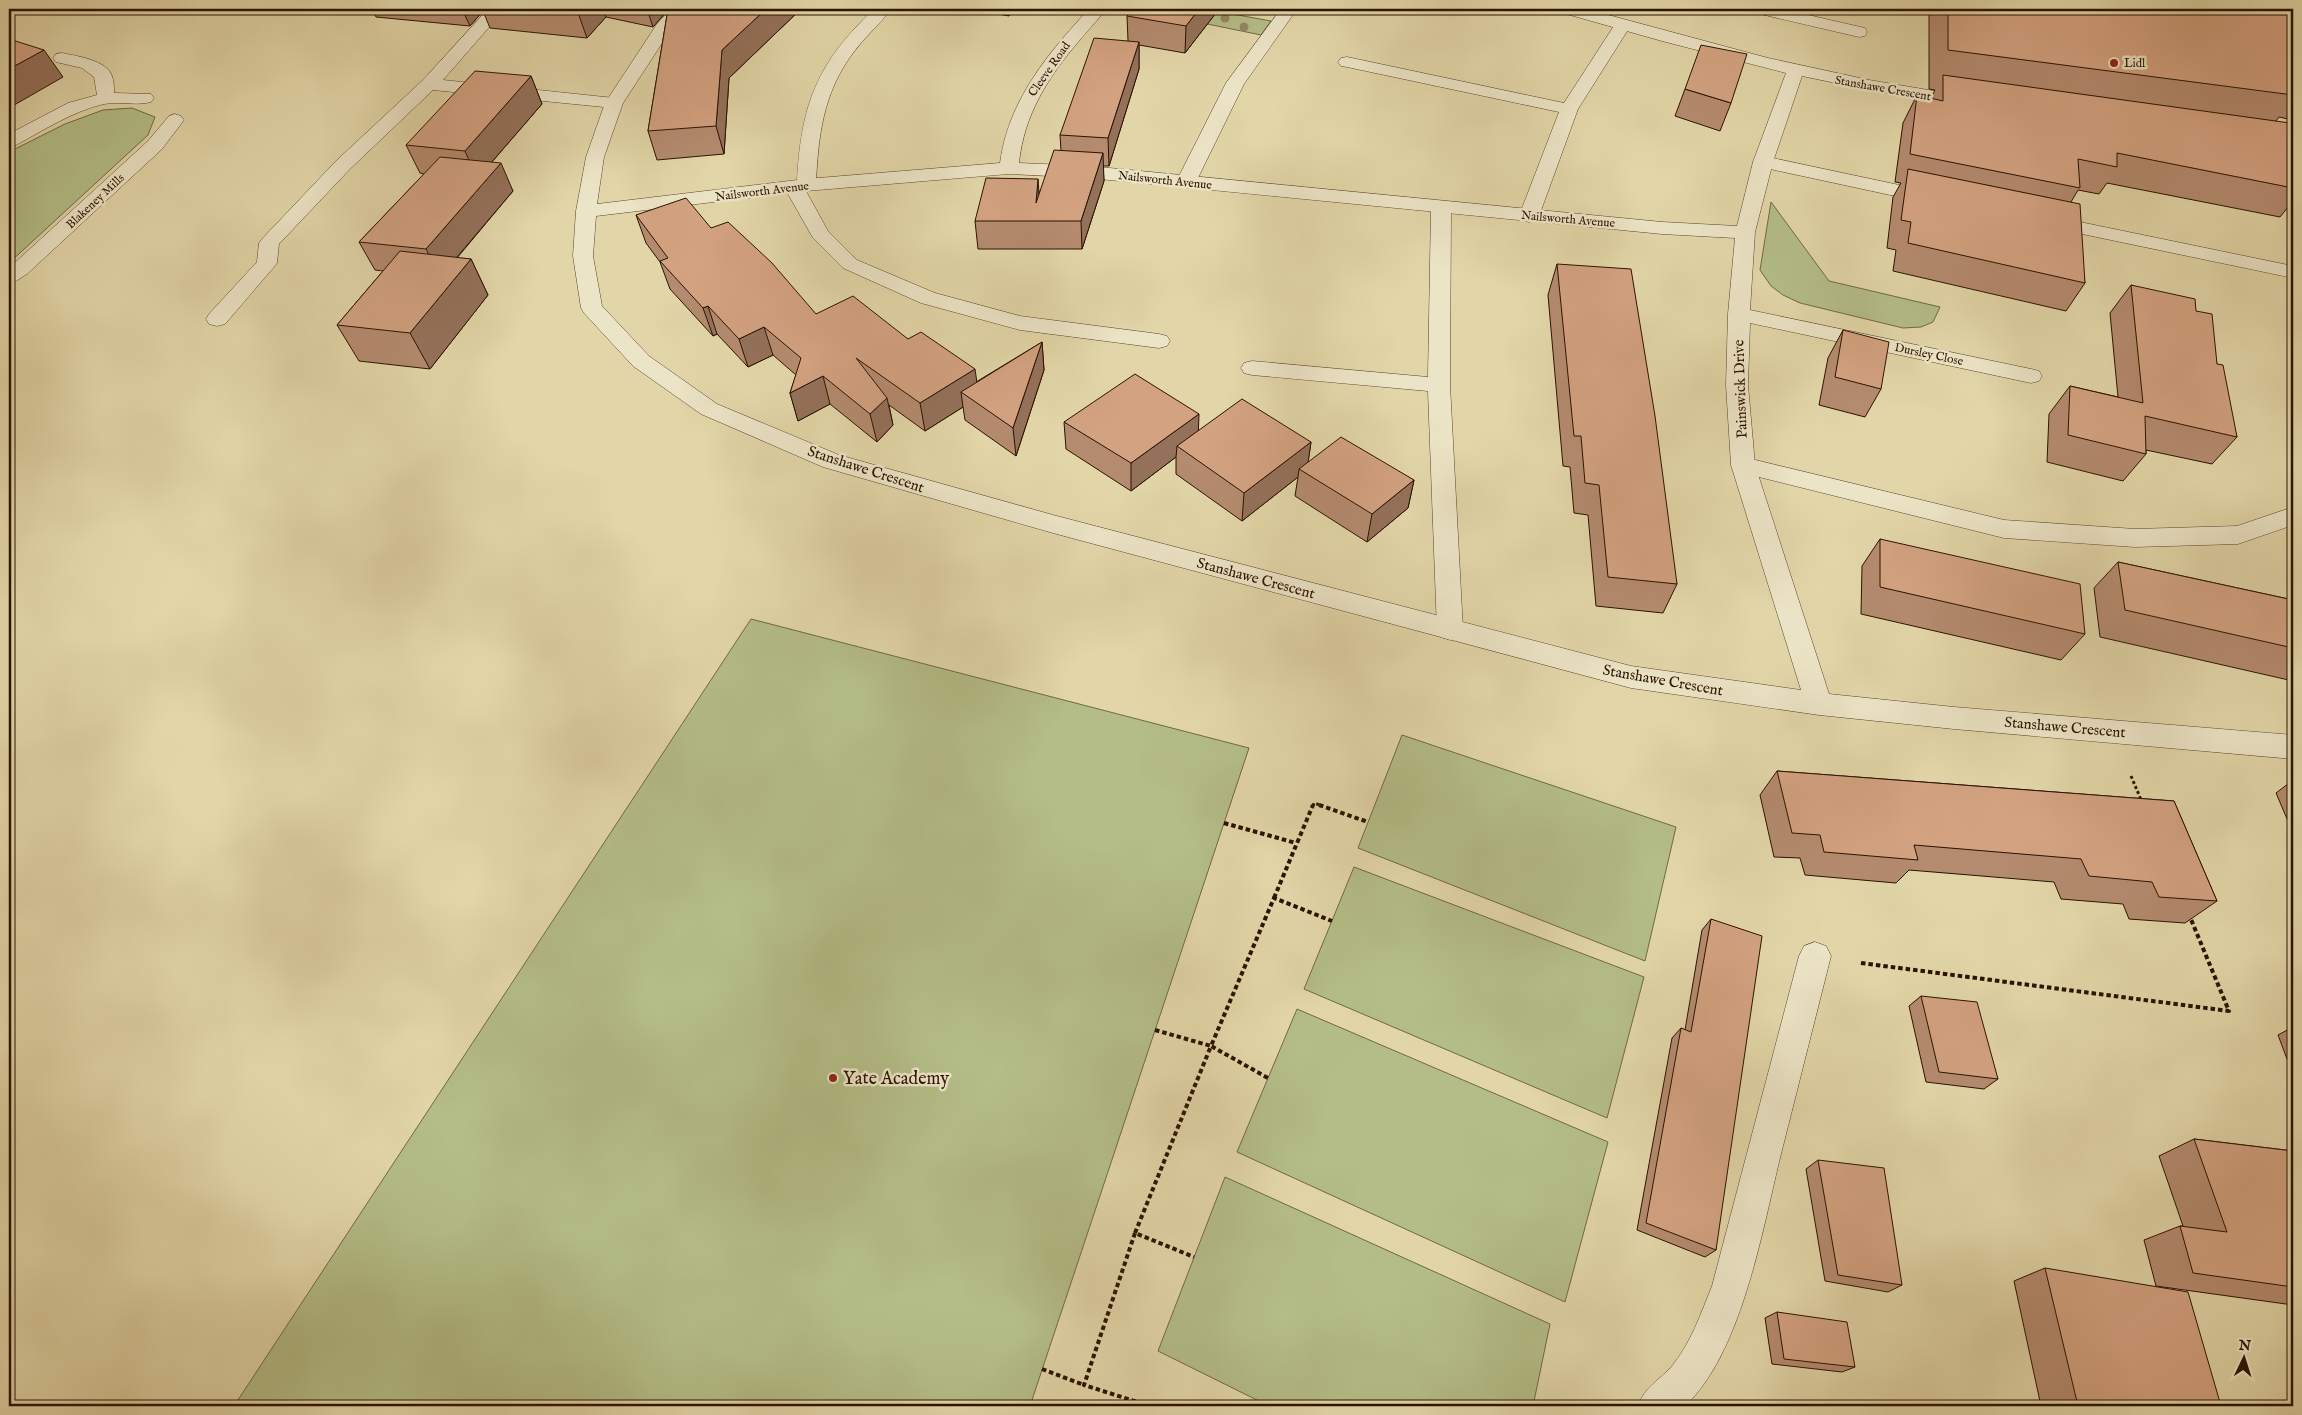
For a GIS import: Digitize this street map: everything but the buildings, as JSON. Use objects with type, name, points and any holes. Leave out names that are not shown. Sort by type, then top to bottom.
[{"type":"street","points":[[216,319],[267,262],[269,243],[343,165],[429,84],[496,9]]},
{"type":"street","name":"Stanshawe Crescent","points":[[680,9],[663,28],[614,103],[595,157],[586,211],[582,256],[592,308],[641,361],[709,409],[831,461],[1053,524],[1631,678],[1819,704],[2293,747]]},
{"type":"street","points":[[883,9],[871,20],[836,62],[820,92],[810,131],[800,186],[820,234],[850,264],[928,298],[1020,324],[1159,341]]},
{"type":"street","name":"Cleeve Road","points":[[1009,168],[1015,131],[1028,98],[1072,37],[1098,9]]},
{"type":"street","points":[[1186,182],[1235,83],[1289,9]]},
{"type":"street","name":"Stanshawe Crescent","points":[[1569,9],[1795,71],[1922,95],[1990,105]]},
{"type":"street","points":[[1762,9],[1859,32]]},
{"type":"street","points":[[1529,216],[1569,109],[1623,25]]},
{"type":"street","points":[[62,58],[88,64],[103,76],[106,98]]},
{"type":"street","points":[[1347,62],[1569,109]]},
{"type":"street","name":"Painswick Drive","points":[[1795,71],[1762,162],[1745,232],[1739,314],[1737,385],[1743,465],[1819,704]]},
{"type":"street","points":[[429,84],[614,103]]},
{"type":"street","points":[[9,141],[74,107],[106,98],[145,98]]},
{"type":"street","name":"Blakeney Mills","points":[[9,277],[20,270],[155,145],[175,120]]},
{"type":"street","points":[[1762,162],[1946,200]]},
{"type":"street","name":"Nailsworth Avenue","points":[[586,211],[800,186],[1009,168],[1089,172],[1441,208],[1662,228],[1745,232]]},
{"type":"street","points":[[1441,208],[1439,384],[1450,630]]},
{"type":"street","points":[[2023,216],[2293,272]]},
{"type":"street","name":"Dursley Close","points":[[1739,314],[2031,376]]},
{"type":"street","points":[[1252,368],[1439,384]]},
{"type":"street","points":[[1743,465],[2004,529],[2135,538],[2238,535],[2293,516]]},
{"type":"street","points":[[1658,1406],[1686,1379],[1705,1347],[1730,1287],[1815,956]]},
{"type":"path","points":[[2113,731],[2143,804]]},
{"type":"path","points":[[1084,1385],[1135,1233],[1211,1046],[1314,803],[1368,822]]},
{"type":"path","points":[[1224,823],[1296,843]]},
{"type":"path","points":[[1274,898],[1332,921]]},
{"type":"path","points":[[1815,956],[2229,1011],[2188,912]]},
{"type":"path","points":[[1155,1030],[1211,1046],[1268,1078]]},
{"type":"path","points":[[1135,1233],[1194,1257]]},
{"type":"path","points":[[1042,1369],[1084,1385],[1150,1406]]},
{"type":"green space","points":[[1205,9],[1271,21],[1261,35],[1193,21]]},
{"type":"green space","points":[[132,108],[155,117],[148,135],[9,263],[9,152],[65,124],[103,110]]},
{"type":"green space","points":[[1771,202],[1829,281],[1940,307],[1933,322],[1921,327],[1903,328],[1800,303],[1783,295],[1771,286],[1760,270]]},
{"type":"green space","points":[[751,619],[1249,748],[1030,1406],[234,1406]]},
{"type":"green space","points":[[1402,735],[1676,827],[1645,961],[1358,848]]},
{"type":"green space","points":[[1354,867],[1644,977],[1607,1118],[1304,989]]},
{"type":"green space","points":[[1297,1009],[1608,1142],[1565,1302],[1237,1152]]},
{"type":"green space","points":[[1225,1177],[1550,1324],[1533,1406],[1269,1406],[1158,1351]]},
{"type":"place","name":"Lidl","points":[[2114,63]]},
{"type":"place","name":"Yate Academy","points":[[833,1078]]}]
